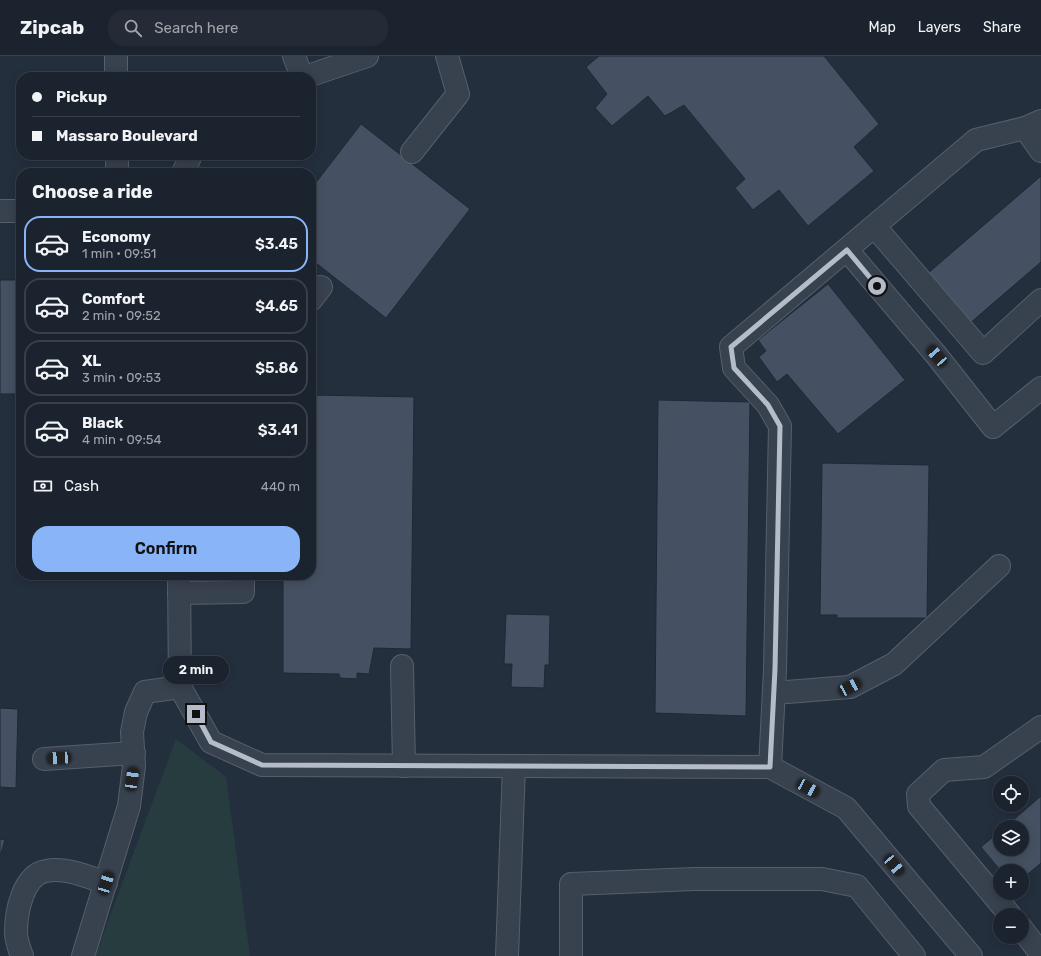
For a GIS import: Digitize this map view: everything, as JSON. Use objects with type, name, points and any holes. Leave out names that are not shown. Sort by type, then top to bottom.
[{"type":"street","points":[[116,56],[116,72]]},
{"type":"street","points":[[294,56],[300,72]]},
{"type":"street","points":[[316,73],[367,56]]},
{"type":"street","points":[[412,152],[458,94],[447,56]]},
{"type":"street","points":[[770,767],[774,693],[780,426],[768,405],[734,368],[731,347],[875,227],[976,140],[1033,124],[1041,151]]},
{"type":"street","points":[[0,211],[16,211]]},
{"type":"street","points":[[875,227],[983,353],[1041,300]]},
{"type":"street","points":[[847,250],[937,356],[993,427],[1041,388]]},
{"type":"street","points":[[774,693],[850,687],[894,664],[998,566]]},
{"type":"street","points":[[243,580],[243,592],[179,584],[180,687],[211,742],[262,765],[770,767],[846,808],[971,956]]},
{"type":"street","points":[[402,666],[404,766]]},
{"type":"street","points":[[84,956],[129,806],[134,766],[132,732],[136,712],[145,692],[180,687]]},
{"type":"street","points":[[1004,908],[919,806],[918,794],[944,770],[984,766],[1041,727]]},
{"type":"street","points":[[44,759],[134,754]]},
{"type":"street","points":[[507,956],[514,766]]},
{"type":"street","points":[[22,956],[16,932],[24,892],[31,879],[46,871],[64,871],[106,883]]},
{"type":"street","points":[[571,956],[571,884],[694,880],[822,880],[857,886],[914,956]]},
{"type":"green space","points":[[176,739],[226,777],[250,956],[95,956]]},
{"type":"building","points":[[599,56],[824,56],[879,124],[854,147],[874,171],[808,226],[779,190],[753,210],[735,188],[745,179],[684,105],[665,116],[648,96],[612,126],[595,108],[607,94],[586,67]]},
{"type":"building","points":[[361,124],[470,209],[386,318],[316,263],[316,182]]},
{"type":"building","points":[[1041,176],[1041,262],[969,324],[927,274]]},
{"type":"building","points":[[0,280],[16,280],[16,394],[0,394]]},
{"type":"building","points":[[828,284],[905,380],[838,434],[787,374],[777,382],[759,357],[766,351],[758,340]]},
{"type":"building","points":[[316,395],[414,397],[411,649],[374,648],[369,674],[357,673],[357,679],[340,678],[339,674],[283,673],[283,580],[316,580]]},
{"type":"building","points":[[658,400],[750,402],[746,716],[655,713]]},
{"type":"building","points":[[822,463],[929,465],[927,618],[837,618],[837,615],[820,615]]},
{"type":"building","points":[[506,614],[550,615],[549,665],[545,665],[544,688],[511,687],[512,664],[504,664]]},
{"type":"building","points":[[0,708],[18,709],[16,788],[0,787]]},
{"type":"building","points":[[1041,796],[1041,863],[1029,873],[1029,864],[995,864],[981,847],[993,837],[993,856],[1029,856],[1029,820],[1013,820],[1022,812],[1029,812],[1029,806]]},
{"type":"building","points":[[0,839],[5,840],[0,857]]},
{"type":"route","points":[[196,714],[211,742],[262,765],[697,768],[770,767],[775,669],[780,426],[768,405],[734,368],[731,347],[847,250],[877,286]]}]
